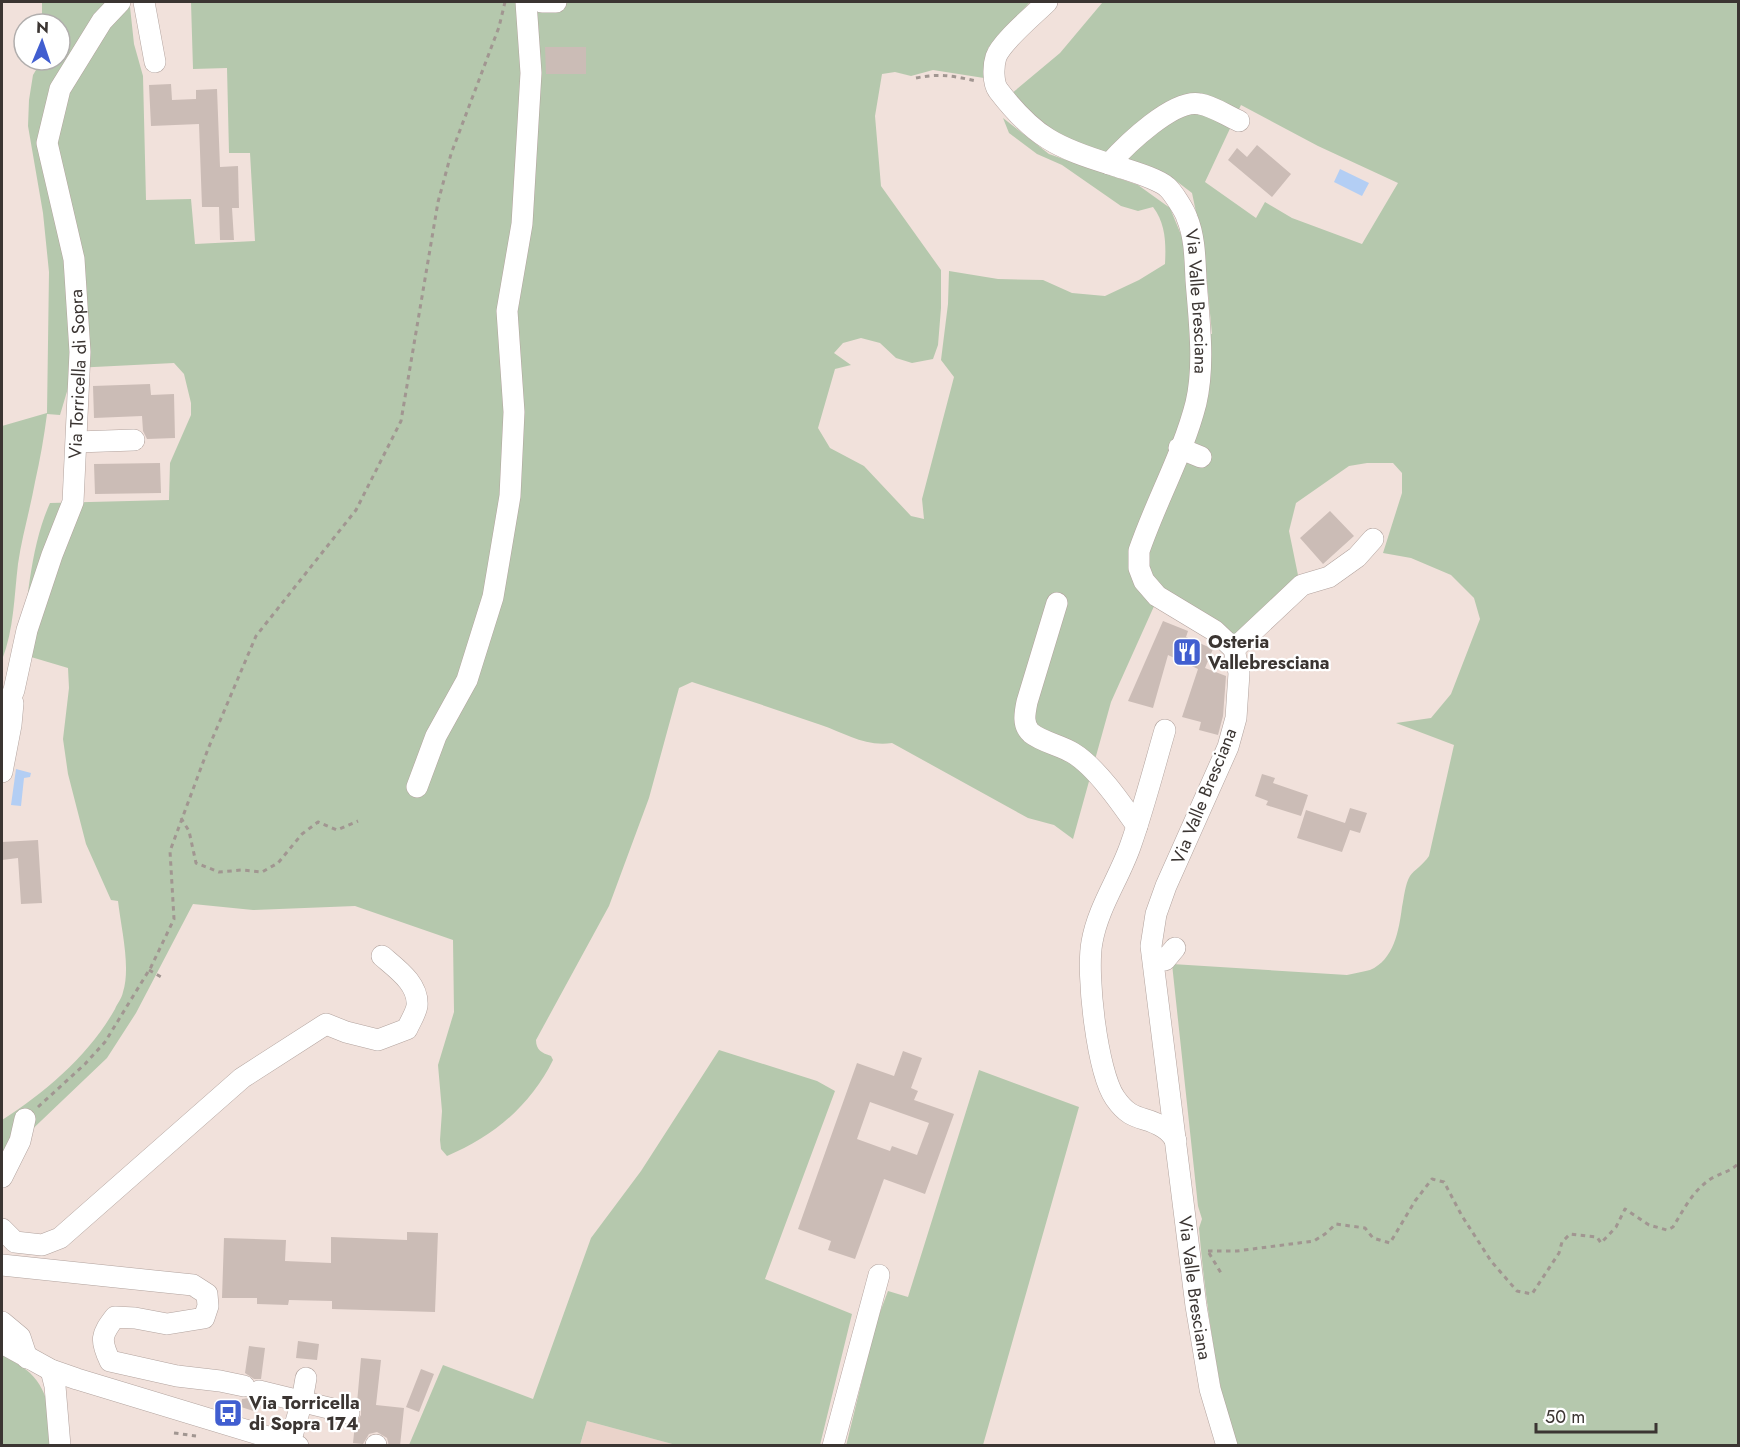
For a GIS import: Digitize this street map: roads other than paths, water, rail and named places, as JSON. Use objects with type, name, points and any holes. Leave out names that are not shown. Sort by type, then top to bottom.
[{"type":"street","name":"Via Torricella di Sopra","points":[[2,720],[14,690],[27,630],[52,555],[73,502],[80,352],[74,259],[46,143],[60,89],[102,21],[120,2]]},
{"type":"street","points":[[144,2],[155,62]]},
{"type":"street","points":[[417,787],[436,736],[467,680],[493,597],[510,496],[514,412],[507,310],[522,213],[531,73],[526,2]]},
{"type":"street","points":[[542,2],[556,2]]},
{"type":"street","name":"Via Valle Bresciana","points":[[1047,2],[1009,39],[996,57],[995,86],[1008,104],[1040,136],[1061,147],[1137,173],[1167,187],[1187,217],[1194,249],[1200,368],[1196,401],[1139,551],[1138,568],[1144,581],[1157,596],[1215,631],[1234,649],[1239,673],[1236,717],[1228,747],[1166,886],[1156,914],[1151,946],[1196,1306],[1210,1389],[1227,1446]]},
{"type":"street","points":[[1109,164],[1140,132],[1178,106],[1199,103],[1239,121]]},
{"type":"street","points":[[77,442],[134,440]]},
{"type":"street","points":[[1179,448],[1201,457]]},
{"type":"street","points":[[1234,649],[1302,585],[1329,577],[1357,557],[1373,539]]},
{"type":"street","points":[[1058,603],[1027,702],[1024,716],[1026,725],[1030,733],[1074,753],[1116,796],[1137,826]]},
{"type":"street","points":[[2,772],[11,725],[14,690]]},
{"type":"street","points":[[1166,730],[1131,845],[1096,924],[1092,939],[1090,975],[1097,1035],[1107,1087],[1124,1110],[1136,1118],[1164,1128],[1176,1141]]},
{"type":"street","points":[[2,1229],[15,1242],[42,1245],[60,1239],[242,1078],[327,1024],[346,1032],[378,1040],[407,1029],[417,1007],[415,990],[401,972],[382,957]]},
{"type":"street","points":[[2,1177],[20,1141],[25,1119]]},
{"type":"street","points":[[2,1265],[193,1285],[207,1293],[208,1306],[204,1318],[167,1324],[115,1317],[103,1332],[103,1347],[110,1361],[177,1376],[220,1381],[349,1413]]},
{"type":"street","points":[[833,1446],[879,1275]]},
{"type":"street","points":[[2,1322],[20,1337],[27,1358]]},
{"type":"street","points":[[4,1345],[51,1370],[121,1394],[294,1444],[306,1378]]},
{"type":"street","points":[[51,1370],[55,1386],[60,1446]]},
{"type":"water","points":[[1340,169],[1369,183],[1362,196],[1334,182]]},
{"type":"water","points":[[16,769],[31,773],[30,777],[24,778],[21,806],[11,805]]},
{"type":"place","name":"Osteria Vallebresciana","points":[[1187,652]]},
{"type":"place","name":"Via Torricella di Sopra 174","points":[[228,1413]]}]
